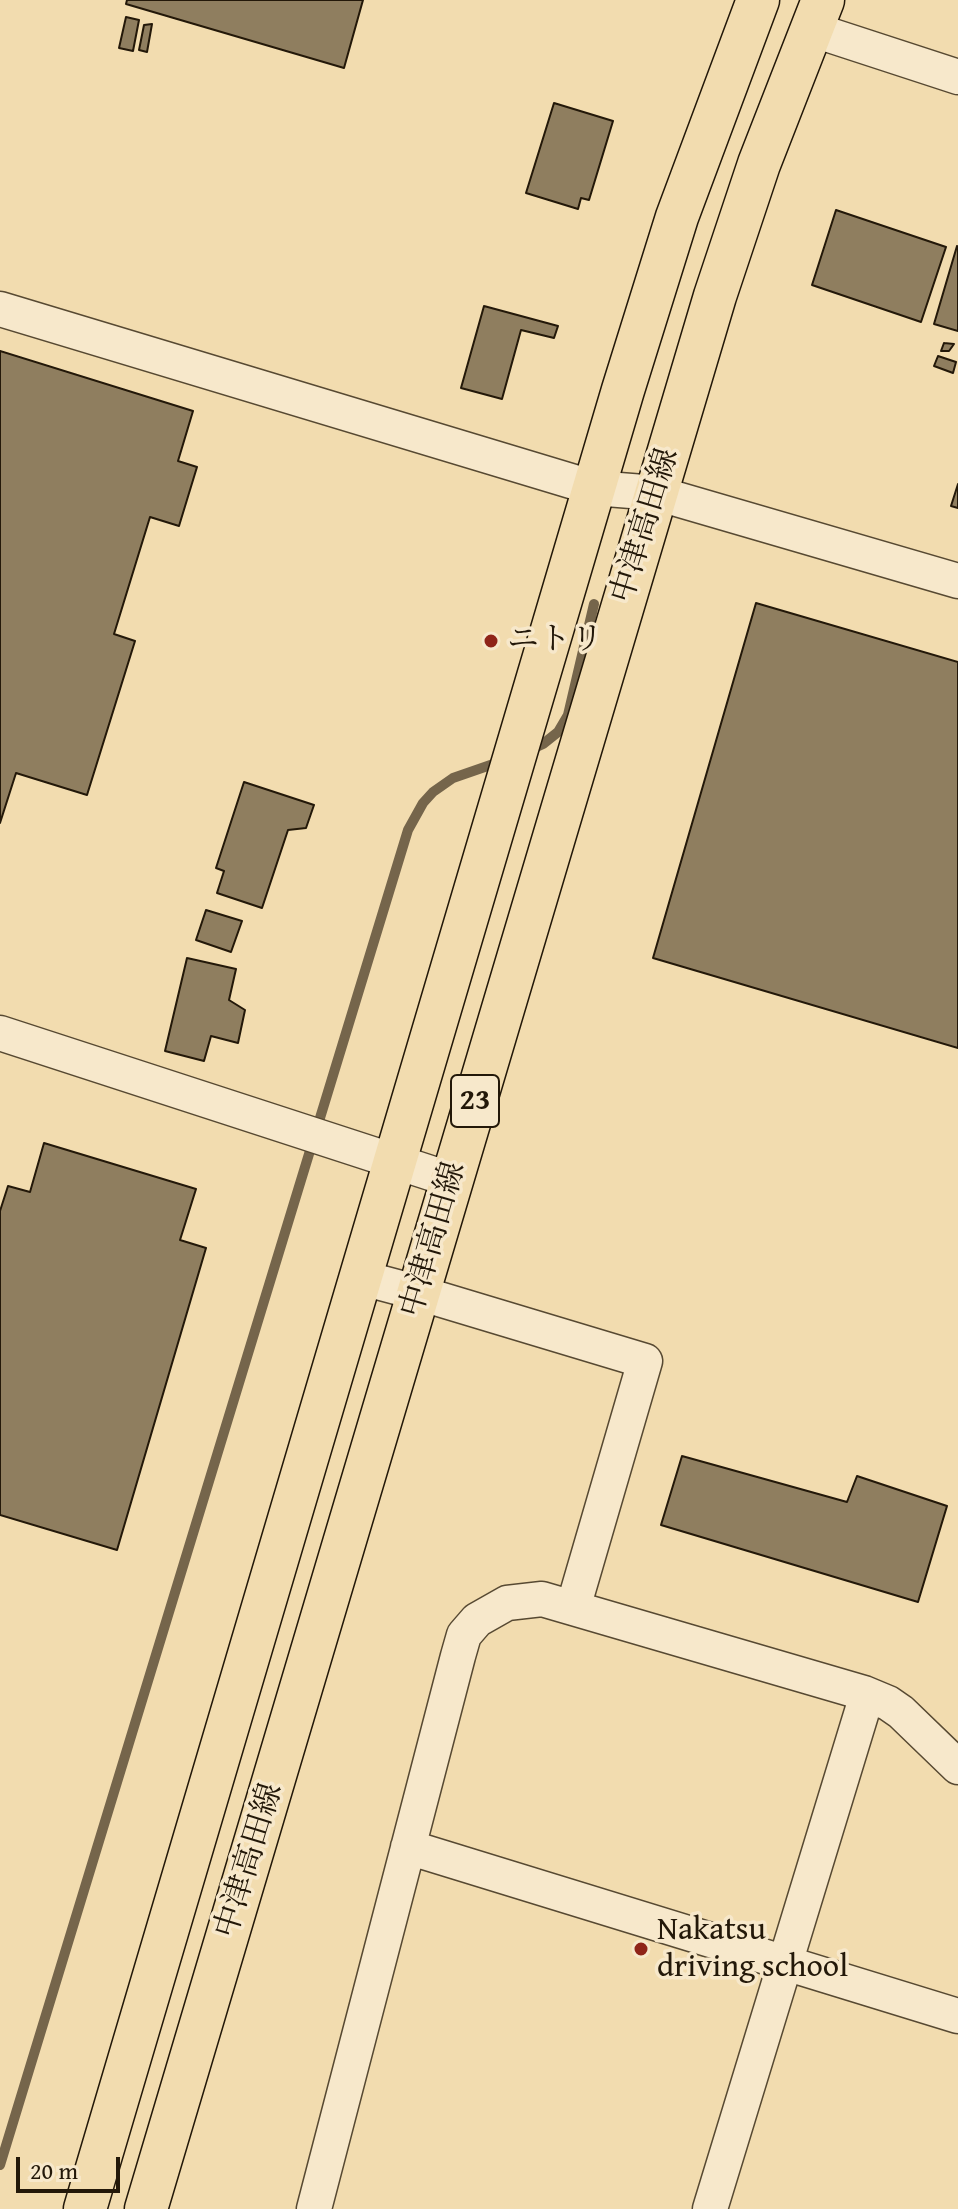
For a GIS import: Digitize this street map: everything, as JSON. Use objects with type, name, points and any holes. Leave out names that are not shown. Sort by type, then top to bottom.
[{"type":"main road","name":"中津高田線","points":[[85,2209],[594,488],[677,217],[758,0]]},
{"type":"main road","name":"中津高田線","points":[[146,2209],[715,296],[749,193],[817,15]]},
{"type":"street","points":[[817,15],[958,77]]},
{"type":"street","points":[[0,309],[594,488],[656,493],[958,581]]},
{"type":"street","points":[[0,1033],[452,1180]]},
{"type":"street","points":[[359,1277],[645,1361],[573,1608]]},
{"type":"street","points":[[314,2209],[464,1635],[477,1620],[507,1603],[542,1599],[867,1695],[901,1712],[958,1767]]},
{"type":"street","points":[[710,2209],[867,1695]]},
{"type":"street","points":[[408,1847],[958,2016]]},
{"type":"building","points":[[127,0],[363,0],[344,68],[126,4]]},
{"type":"building","points":[[126,17],[139,20],[133,51],[119,48]]},
{"type":"building","points":[[152,24],[147,52],[139,50],[144,25]]},
{"type":"building","points":[[554,103],[613,121],[589,200],[581,198],[578,209],[526,193]]},
{"type":"building","points":[[836,210],[946,247],[921,322],[812,285]]},
{"type":"building","points":[[958,247],[958,331],[934,324]]},
{"type":"building","points":[[484,306],[558,326],[554,338],[521,330],[502,399],[461,388]]},
{"type":"building","points":[[944,343],[954,344],[949,351],[941,351]]},
{"type":"building","points":[[0,351],[193,411],[178,461],[197,467],[179,526],[150,517],[114,634],[135,641],[87,795],[16,773],[0,823]]},
{"type":"building","points":[[938,356],[956,362],[953,373],[934,366]]},
{"type":"building","points":[[958,484],[958,508],[951,506]]},
{"type":"building","points":[[756,603],[958,662],[958,1048],[653,958]]},
{"type":"building","points":[[244,782],[314,805],[306,828],[288,830],[262,908],[217,893],[224,871],[216,868]]},
{"type":"building","points":[[206,910],[242,921],[231,952],[196,940]]},
{"type":"building","points":[[187,958],[236,969],[229,1000],[245,1010],[238,1043],[211,1036],[204,1061],[165,1051]]},
{"type":"building","points":[[44,1143],[196,1189],[180,1240],[206,1248],[117,1550],[0,1515],[0,1211],[8,1186],[30,1192]]},
{"type":"building","points":[[682,1456],[847,1502],[857,1476],[947,1506],[918,1602],[661,1525]]},
{"type":"waterway","points":[[528,751],[558,732],[568,715],[594,604]]},
{"type":"waterway","points":[[0,2165],[408,830],[433,792],[453,778],[502,761]]},
{"type":"place","name":"ニトリ","points":[[491,641]]},
{"type":"place","name":"Nakatsu driving school","points":[[641,1949]]}]
